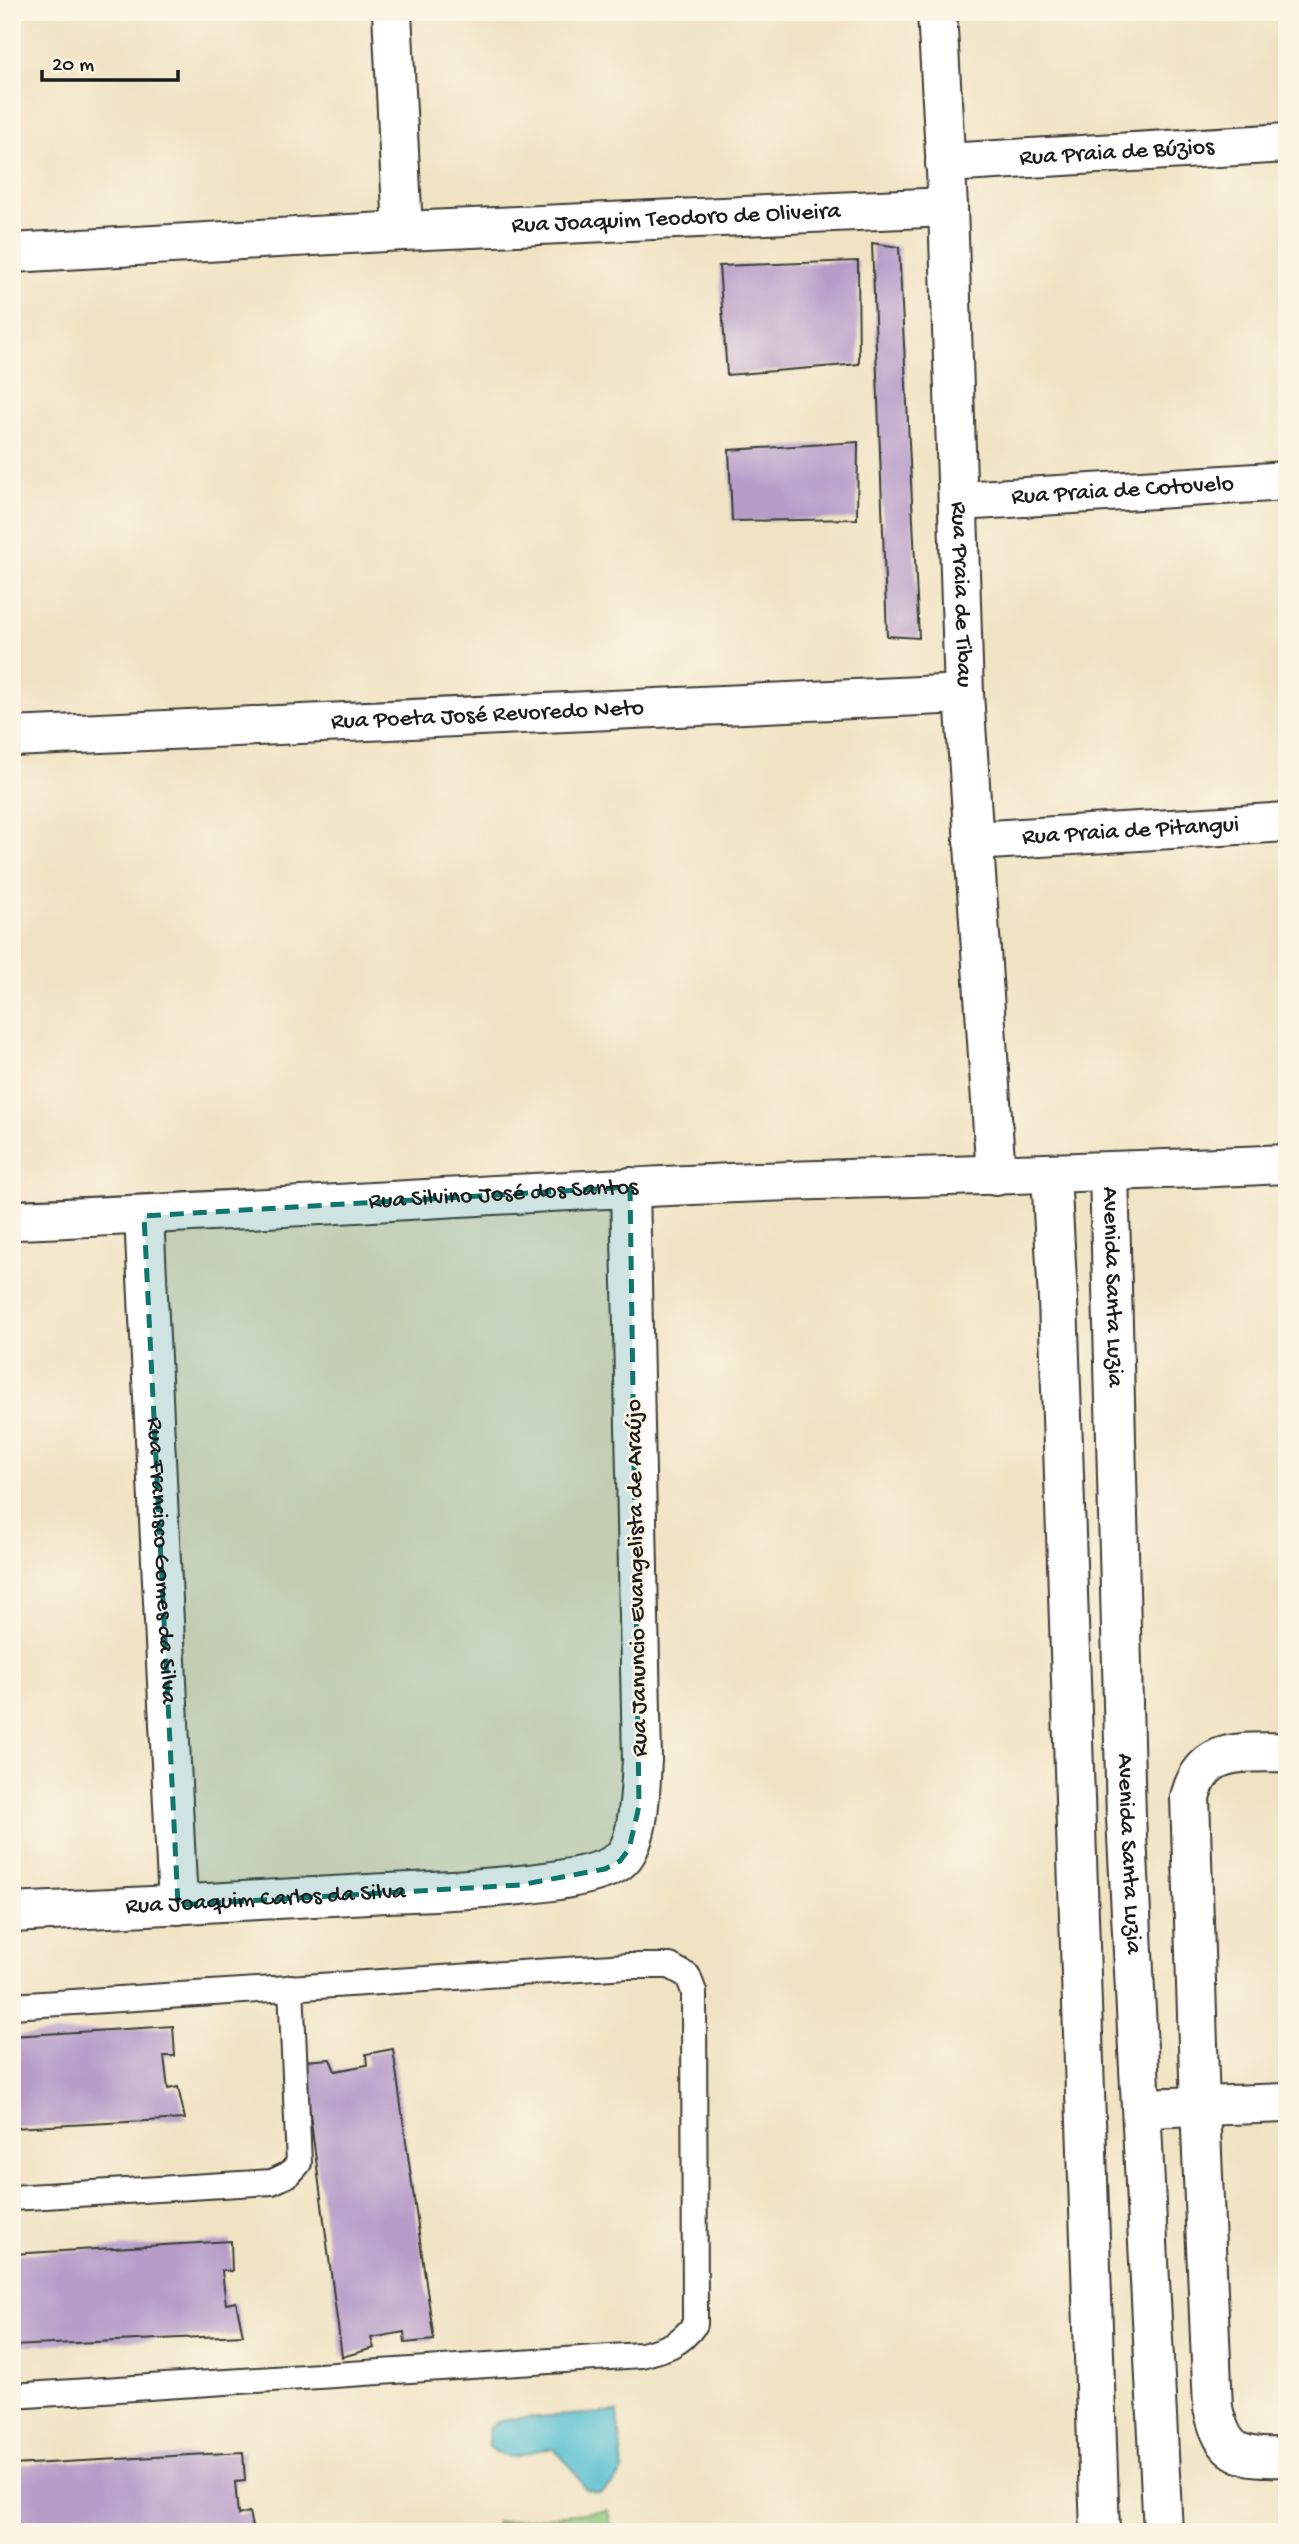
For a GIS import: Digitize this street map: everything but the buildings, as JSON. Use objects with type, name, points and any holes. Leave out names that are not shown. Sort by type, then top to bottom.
[{"type":"street","points":[[391,12],[404,231]]},
{"type":"street","name":"Rua Praia de Tibau","points":[[937,12],[948,207],[964,694],[996,1176]]},
{"type":"street","name":"Rua Praia de Búzios","points":[[945,163],[1287,143]]},
{"type":"street","name":"Rua Joaquim Teodoro de Oliveira","points":[[12,253],[404,231],[948,207]]},
{"type":"street","name":"Rua Praia de Cotovelo","points":[[959,501],[1287,481]]},
{"type":"street","name":"Rua Poeta José Revoredo Neto","points":[[12,737],[964,694]]},
{"type":"street","name":"Rua Praia de Pitangui","points":[[973,841],[1287,822]]},
{"type":"street","name":"Rua Silvino José dos Santos","points":[[12,1220],[144,1216],[630,1187],[1109,1173],[1287,1164]]},
{"type":"street","name":"Avenida Santa Luzia","points":[[1109,1173],[1126,1817],[1164,2532]]},
{"type":"street","points":[[1051,1174],[1059,1328],[1100,2532]]},
{"type":"street","name":"Rua Januncio Evangelista de Araújo","points":[[520,1885],[605,1869],[620,1861],[629,1849],[639,1805],[642,1760],[630,1187]]},
{"type":"street","name":"Rua Francisco Gomes da Silva","points":[[144,1216],[178,1905]]},
{"type":"street","points":[[1287,1752],[1222,1755],[1205,1767],[1194,1781],[1190,1797],[1213,2408],[1218,2432],[1233,2450],[1252,2458],[1287,2457]]},
{"type":"street","name":"Rua Joaquim Carlos da Silva","points":[[12,1913],[520,1885]]},
{"type":"street","points":[[1142,2108],[1287,2103]]},
{"type":"lane","points":[[12,2006],[627,1966],[670,1966],[688,1976],[694,1992],[695,2324],[685,2338],[664,2350],[641,2355],[12,2396]]},
{"type":"lane","points":[[12,2198],[272,2182],[289,2174],[299,2163],[291,1987]]},
{"type":"highlighted area","points":[[630,1187],[639,1806],[629,1849],[620,1861],[605,1869],[520,1885],[178,1905],[144,1216]]},
{"type":"green space","points":[[608,2510],[612,2532],[496,2532],[495,2523]]},
{"type":"water","points":[[617,2412],[623,2471],[613,2484],[600,2493],[585,2489],[573,2469],[554,2449],[543,2449],[513,2457],[489,2447],[488,2430],[506,2419]]}]
